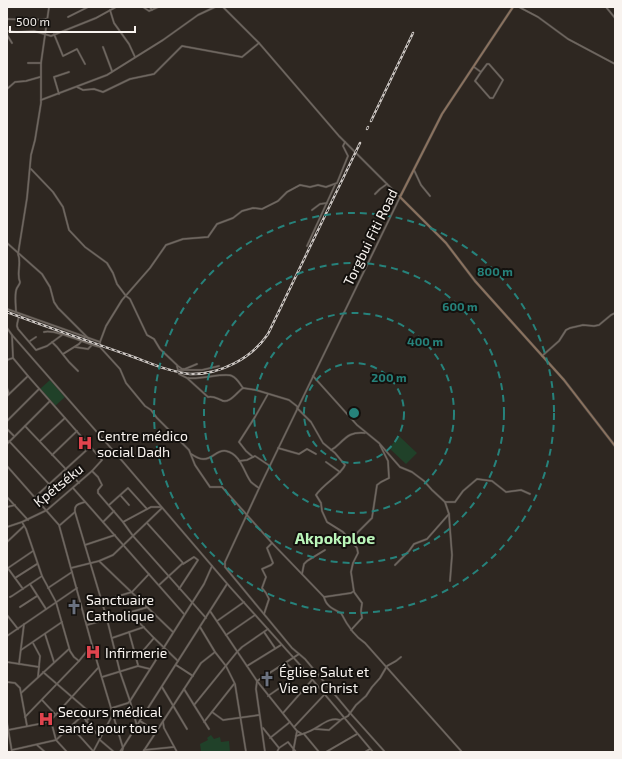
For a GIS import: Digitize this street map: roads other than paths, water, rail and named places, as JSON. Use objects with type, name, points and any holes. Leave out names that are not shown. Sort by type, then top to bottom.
[{"type":"street","points":[[16,312],[15,296],[17,287],[20,285],[18,278],[20,257],[18,254],[23,227],[31,154],[35,140],[41,100],[40,76],[48,7]]},
{"type":"street","points":[[68,16],[88,7]]},
{"type":"street","points":[[7,31],[34,31],[50,36],[96,18],[115,7]]},
{"type":"street","points":[[143,7],[148,11],[158,7]]},
{"type":"street","points":[[41,100],[101,77],[174,33],[198,15],[215,7]]},
{"type":"street","points":[[223,7],[258,42],[345,142],[446,243],[475,281],[564,380],[615,446]]},
{"type":"street","name":"Torgbui Fiti Road","points":[[385,752],[318,674],[300,654],[292,648],[226,567],[227,556],[400,197],[442,114],[513,7]]},
{"type":"street","points":[[519,7],[568,39],[615,64]]},
{"type":"street","points":[[606,7],[615,18]]},
{"type":"street","points":[[110,10],[114,23],[129,44],[135,57]]},
{"type":"street","points":[[7,19],[47,19]]},
{"type":"street","points":[[7,34],[12,43]]},
{"type":"street","points":[[54,34],[62,56],[77,49],[85,64]]},
{"type":"street","points":[[77,87],[83,90],[92,89],[103,92],[130,79],[154,74],[182,46],[242,58],[258,42]]},
{"type":"street","points":[[103,47],[112,71]]},
{"type":"street","points":[[28,63],[41,63]]},
{"type":"street","points":[[487,64],[489,64],[503,80],[493,98],[490,98],[475,80],[482,72],[487,64]]},
{"type":"street","points":[[473,67],[482,72]]},
{"type":"street","points":[[59,94],[54,77],[69,72]]},
{"type":"street","points":[[7,89],[15,82],[26,81],[40,76]]},
{"type":"street","points":[[307,246],[328,203],[348,156],[343,146],[345,142]]},
{"type":"street","points":[[30,168],[43,180],[57,197],[63,207],[69,230],[85,247],[107,263],[117,284],[130,299],[148,335],[154,339],[160,349],[182,369],[192,367],[197,364]]},
{"type":"street","points":[[414,170],[421,185],[430,196]]},
{"type":"street","points":[[100,348],[100,342],[106,326],[122,300],[150,268],[166,245],[183,240],[208,237],[217,224],[233,218],[242,211],[253,208],[262,209],[278,201],[287,192],[300,185],[310,187],[321,185],[326,187],[336,183]]},
{"type":"street","points":[[375,194],[387,184]]},
{"type":"street","points":[[312,210],[320,204],[328,203]]},
{"type":"street","points":[[7,243],[42,274],[50,287],[54,302],[58,308],[89,339]]},
{"type":"street","points":[[7,309],[85,338],[100,342]]},
{"type":"street","points":[[542,356],[559,341],[566,330],[583,325],[599,325],[615,313]]},
{"type":"street","points":[[21,314],[18,316],[19,322],[17,326],[38,350],[47,346],[62,335]]},
{"type":"street","points":[[7,328],[373,752]]},
{"type":"street","points":[[44,332],[52,331],[100,348],[120,369],[126,383],[145,406],[151,410],[157,418],[190,450],[195,465],[210,487],[222,487],[272,543],[324,597],[325,602],[331,608],[341,613],[357,638],[365,643],[462,752]]},
{"type":"street","points":[[12,335],[13,358],[90,446],[35,497]]},
{"type":"street","points":[[30,341],[36,337]]},
{"type":"street","points":[[63,354],[82,342],[85,338]]},
{"type":"street","points":[[52,342],[78,371]]},
{"type":"street","points":[[75,347],[88,349],[92,345]]},
{"type":"street","points":[[7,360],[13,358]]},
{"type":"street","points":[[176,364],[179,374],[187,378],[208,397],[217,397],[222,401],[228,401],[243,388]]},
{"type":"street","points":[[178,370],[202,370],[219,366]]},
{"type":"street","points":[[187,378],[206,378],[227,374],[234,377],[243,388],[256,390],[289,400],[298,408],[311,422],[323,443],[335,453],[345,465],[340,472],[328,481],[316,497],[321,503],[322,511],[327,522],[343,532],[356,546]]},
{"type":"street","points":[[7,396],[28,376]]},
{"type":"street","points":[[313,376],[356,430],[367,433],[379,443],[400,466],[412,472],[424,481],[445,502],[450,514],[452,555],[450,581]]},
{"type":"street","points":[[7,388],[9,394]]},
{"type":"street","points":[[7,421],[39,389]]},
{"type":"street","points":[[268,394],[239,442],[246,451],[270,466]]},
{"type":"street","points":[[7,444],[50,401]]},
{"type":"street","points":[[40,441],[65,418]]},
{"type":"street","points":[[25,426],[79,483]]},
{"type":"street","points":[[7,429],[14,436]]},
{"type":"street","points":[[331,450],[356,430],[367,433]]},
{"type":"street","points":[[52,454],[77,431]]},
{"type":"street","points":[[10,441],[49,484]]},
{"type":"street","points":[[351,630],[362,618],[362,603],[354,591],[351,572],[353,563],[358,553],[356,546],[356,535],[372,518],[377,485],[389,478],[388,461],[379,443]]},
{"type":"street","name":"Kpétséku","points":[[7,527],[28,520],[47,510],[92,471],[102,460],[90,446]]},
{"type":"street","points":[[278,448],[299,454],[307,449],[316,454]]},
{"type":"street","points":[[335,448],[335,453]]},
{"type":"street","points":[[191,454],[199,459],[206,459],[218,452],[226,451],[233,454],[243,466],[252,482],[259,488]]},
{"type":"street","points":[[239,461],[254,457]]},
{"type":"street","points":[[326,462],[340,472]]},
{"type":"street","points":[[7,466],[59,525],[98,668],[123,748]]},
{"type":"street","points":[[92,471],[98,477],[102,485],[98,490],[98,493],[133,536],[206,618]]},
{"type":"street","points":[[445,502],[455,502],[463,491],[477,479],[492,481],[506,492],[520,490],[530,494]]},
{"type":"street","points":[[73,488],[184,614]]},
{"type":"street","points":[[109,506],[129,489],[147,509]]},
{"type":"street","points":[[120,496],[129,504]]},
{"type":"street","points":[[7,497],[28,520]]},
{"type":"street","points":[[85,502],[75,506],[74,508],[102,601],[120,672],[137,726]]},
{"type":"street","points":[[7,507],[15,505]]},
{"type":"street","points":[[123,522],[147,509],[153,507],[162,508]]},
{"type":"street","points":[[71,568],[99,561],[112,555],[162,508]]},
{"type":"street","points":[[103,522],[114,511]]},
{"type":"street","points":[[59,525],[75,512]]},
{"type":"street","points":[[395,565],[414,544],[426,540],[431,536],[437,526],[450,514]]},
{"type":"street","points":[[22,522],[26,529],[42,576],[56,602],[69,649],[74,657],[79,661]]},
{"type":"street","points":[[147,523],[182,564]]},
{"type":"street","points":[[7,542],[24,526]]},
{"type":"street","points":[[85,545],[115,535]]},
{"type":"street","points":[[264,614],[269,599],[262,588],[266,577],[262,569],[273,563],[267,548],[272,543]]},
{"type":"street","points":[[302,574],[304,564],[326,550]]},
{"type":"street","points":[[23,589],[7,567],[33,551]]},
{"type":"street","points":[[159,585],[182,564],[194,557],[198,560],[179,589]]},
{"type":"street","points":[[99,561],[173,632]]},
{"type":"street","points":[[15,578],[37,564]]},
{"type":"street","points":[[111,709],[130,701],[204,584],[212,566]]},
{"type":"street","points":[[48,588],[72,572]]},
{"type":"street","points":[[102,601],[132,592],[149,574]]},
{"type":"street","points":[[10,597],[42,576]]},
{"type":"street","points":[[30,584],[46,609]]},
{"type":"street","points":[[121,752],[227,584]]},
{"type":"street","points":[[7,636],[77,588]]},
{"type":"street","points":[[324,597],[352,593],[354,591]]},
{"type":"street","points":[[20,607],[37,596]]},
{"type":"street","points":[[217,621],[244,602]]},
{"type":"street","points":[[87,625],[148,607]]},
{"type":"street","points":[[210,611],[246,666],[268,696],[297,731],[303,734],[319,752]]},
{"type":"street","points":[[129,612],[178,661]]},
{"type":"street","points":[[7,614],[18,628]]},
{"type":"street","points":[[226,635],[255,615]]},
{"type":"street","points":[[21,650],[62,622]]},
{"type":"street","points":[[18,664],[24,624]]},
{"type":"street","points":[[200,627],[215,652],[226,666],[235,684],[246,752]]},
{"type":"street","points":[[112,638],[144,628]]},
{"type":"street","points":[[194,705],[237,652],[268,629]]},
{"type":"street","points":[[129,632],[138,666]]},
{"type":"street","points":[[264,632],[275,648]]},
{"type":"street","points":[[45,633],[54,662]]},
{"type":"street","points":[[136,655],[142,652],[154,638]]},
{"type":"street","points":[[32,642],[40,656],[38,677]]},
{"type":"street","points":[[26,717],[79,661],[92,645]]},
{"type":"street","points":[[246,666],[282,645]]},
{"type":"street","points":[[21,693],[69,649]]},
{"type":"street","points":[[144,751],[203,661],[215,652]]},
{"type":"street","points":[[265,752],[256,689],[257,681],[300,654]]},
{"type":"street","points":[[315,729],[330,730],[340,720],[351,714],[380,678],[386,666],[401,657]]},
{"type":"street","points":[[7,662],[39,666]]},
{"type":"street","points":[[286,662],[292,669],[295,678]]},
{"type":"street","points":[[176,665],[193,676]]},
{"type":"street","points":[[102,677],[138,666],[150,669]]},
{"type":"street","points":[[8,730],[27,727],[51,720],[98,668]]},
{"type":"street","points":[[268,696],[304,671]]},
{"type":"street","points":[[43,672],[93,715],[86,721]]},
{"type":"street","points":[[283,713],[312,680]]},
{"type":"street","points":[[7,682],[18,685],[21,693],[27,727]]},
{"type":"street","points":[[204,722],[235,684]]},
{"type":"street","points":[[162,687],[186,729]]},
{"type":"street","points":[[184,689],[208,729]]},
{"type":"street","points":[[294,727],[324,694]]},
{"type":"street","points":[[41,700],[56,715]]},
{"type":"street","points":[[170,701],[177,702]]},
{"type":"street","points":[[77,709],[100,739],[114,752]]},
{"type":"street","points":[[212,712],[221,720],[259,715]]},
{"type":"street","points":[[76,732],[93,752],[113,714]]},
{"type":"street","points":[[7,723],[12,751],[56,740],[82,716]]},
{"type":"street","points":[[296,736],[315,729],[326,722],[336,719],[340,720]]},
{"type":"street","points":[[51,720],[56,740],[67,752]]},
{"type":"street","points":[[140,721],[156,731]]},
{"type":"street","points":[[164,722],[164,728],[177,752]]},
{"type":"street","points":[[270,738],[290,722]]},
{"type":"street","points":[[262,726],[279,748]]},
{"type":"street","points":[[293,752],[297,731]]},
{"type":"street","points":[[326,752],[357,733]]},
{"type":"street","points":[[277,752],[279,748],[288,742],[296,752]]},
{"type":"street","points":[[37,745],[45,752]]},
{"type":"street","points":[[144,751],[174,747]]},
{"type":"street","points":[[365,752],[371,749]]},
{"type":"railway","points":[[371,121],[413,33]]},
{"type":"railway","points":[[7,312],[174,371],[190,374],[201,374],[224,368],[253,351],[268,334],[360,143]]},
{"type":"place","name":"Centre médico social Dadh","points":[[85,443]]},
{"type":"place","name":"Sanctuaire Catholique","points":[[74,607]]},
{"type":"place","name":"Infirmerie","points":[[93,652]]},
{"type":"place","name":"Église Salut et Vie en Christ","points":[[267,679]]},
{"type":"place","name":"Secours médical santé pour tous","points":[[46,719]]},
{"type":"district","name":"Akpokploe","points":[[335,537]]}]
